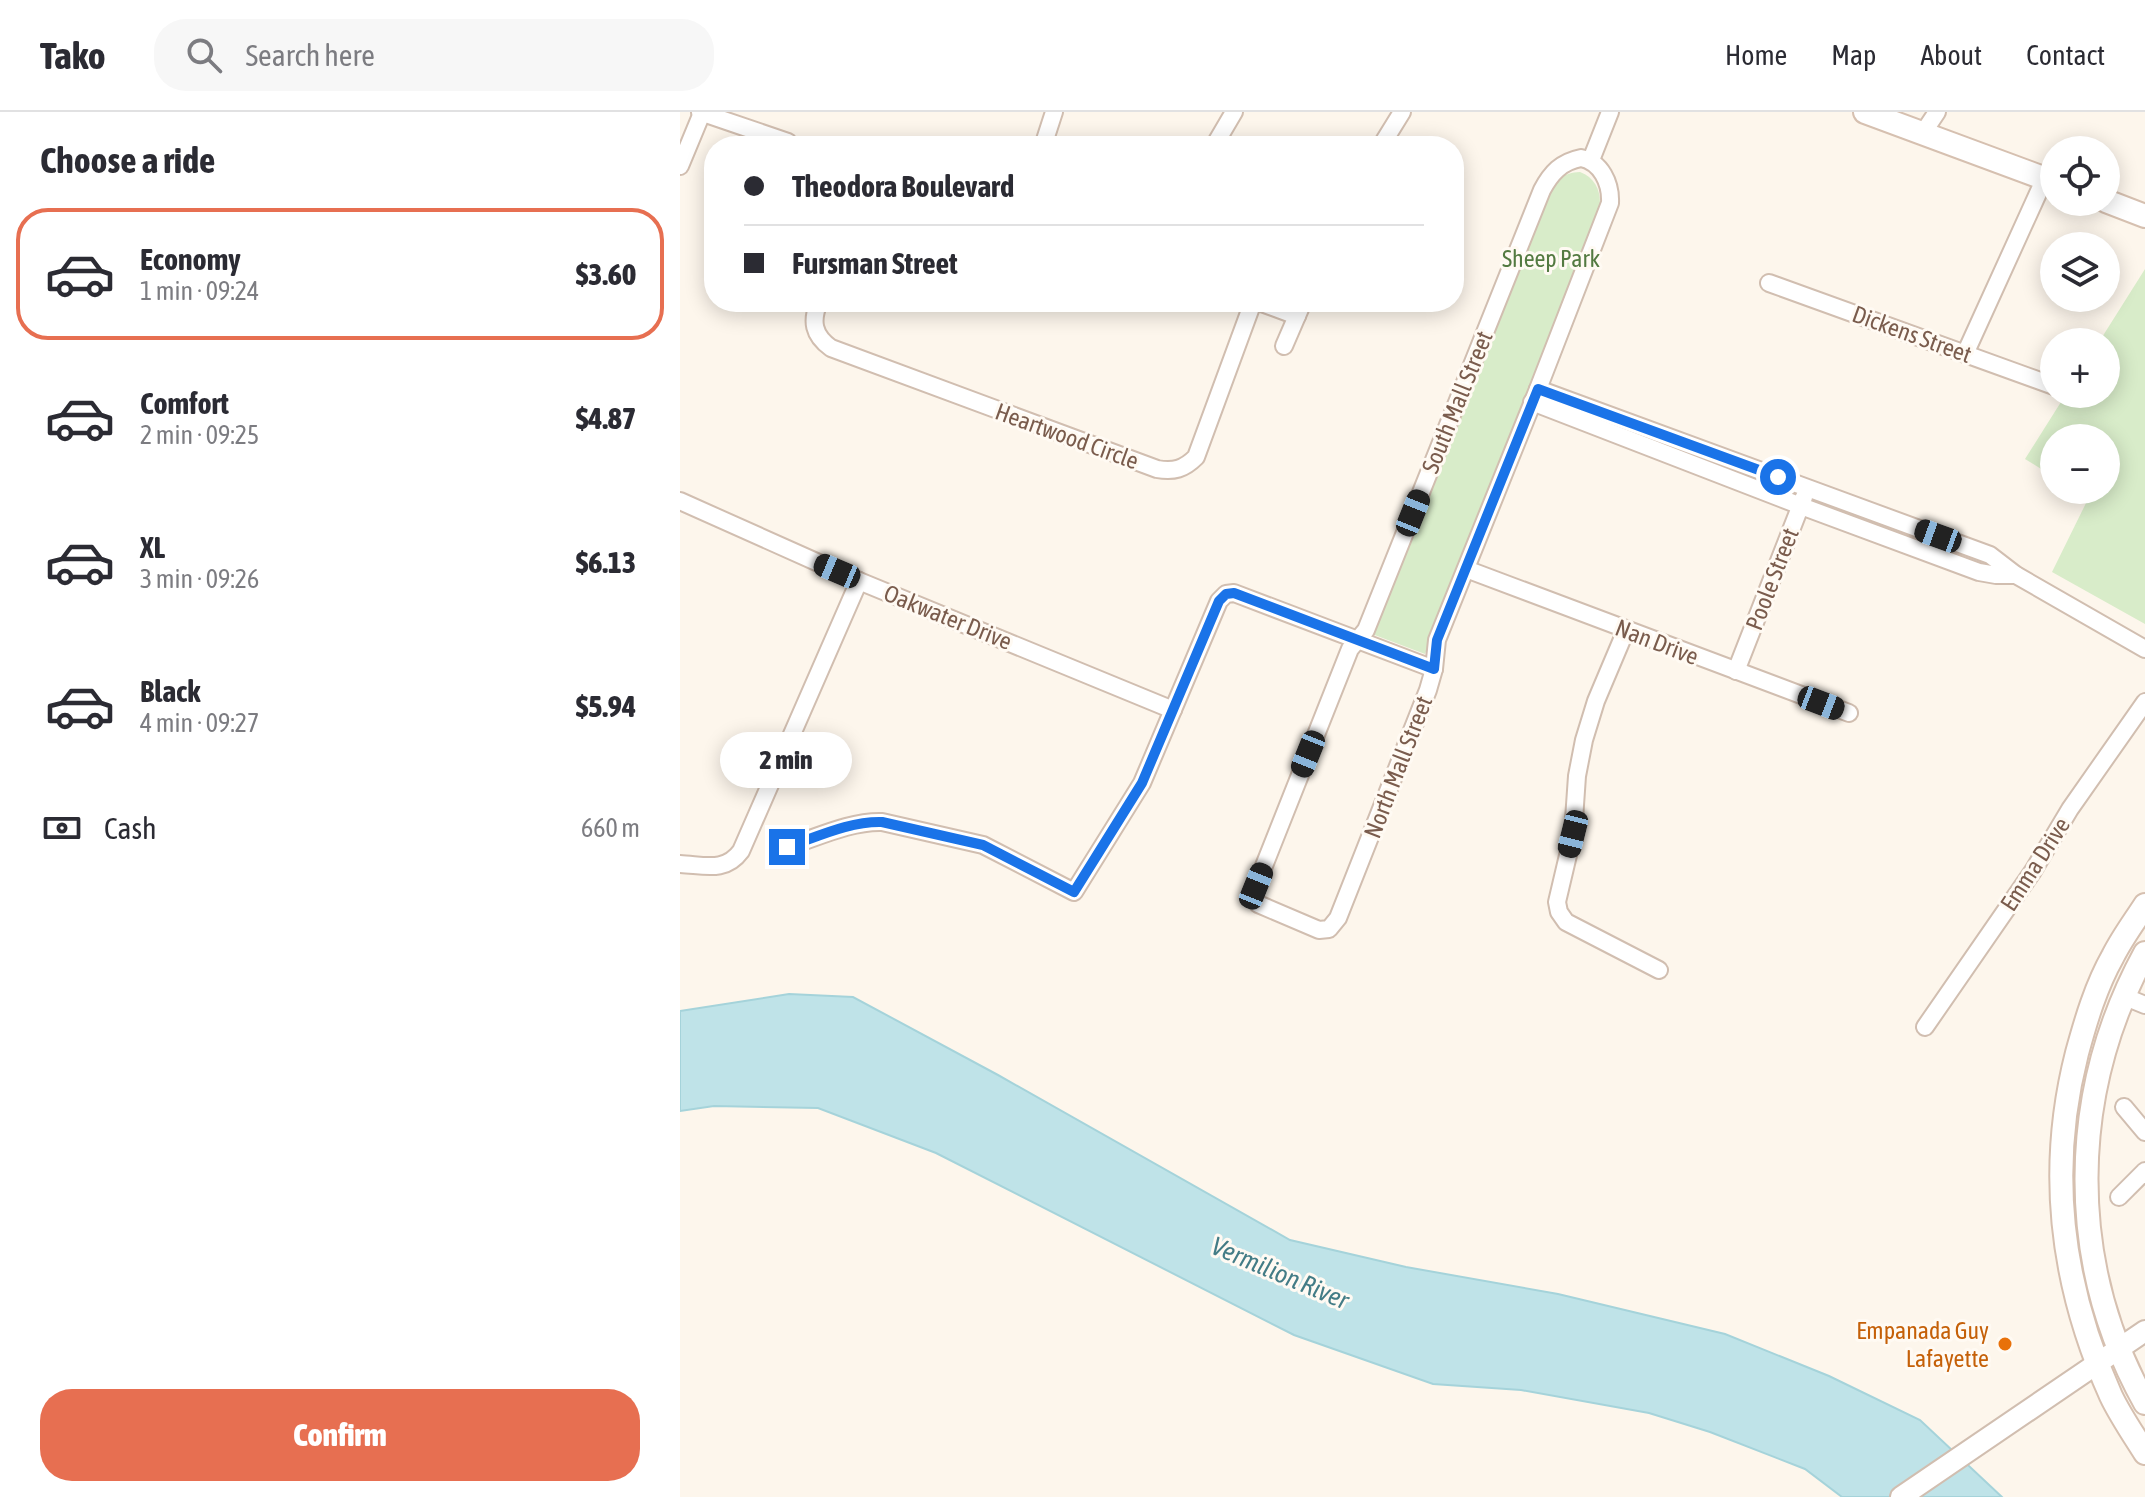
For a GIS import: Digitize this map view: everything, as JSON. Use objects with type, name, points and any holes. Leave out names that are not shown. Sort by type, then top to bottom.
[{"type":"main road","points":[[1865,112],[2040,176]]},
{"type":"main road","points":[[2120,206],[2145,216]]},
{"type":"main road","points":[[2145,905],[2118,946],[2098,987],[2083,1029],[2064,1115],[2060,1156],[2062,1209],[2072,1281],[2082,1319],[2112,1398],[2145,1453]]},
{"type":"main road","points":[[2145,953],[2123,996],[2098,1073],[2086,1166],[2093,1258],[2119,1349],[2145,1403]]},
{"type":"main road","points":[[2098,987],[2123,996]]},
{"type":"street","points":[[680,166],[701,112],[771,136]]},
{"type":"street","points":[[1046,136],[1054,112]]},
{"type":"street","points":[[1220,136],[1234,112]]},
{"type":"street","points":[[1387,136],[1402,112]]},
{"type":"street","points":[[1591,160],[1610,112]]},
{"type":"street","points":[[1923,133],[1937,112]]},
{"type":"street","name":"South Mall Street","points":[[1289,919],[1258,904],[1254,892],[1350,649],[1366,630],[1542,190],[1552,174],[1566,162],[1581,158],[1591,160]]},
{"type":"street","name":"North Mall Street","points":[[1289,919],[1324,931],[1338,918],[1428,690],[1437,640],[1610,203],[1602,174],[1591,160]]},
{"type":"street","points":[[1965,354],[2040,200]]},
{"type":"street","name":"Dickens Street","points":[[1769,283],[2040,381]]},
{"type":"street","name":"Heartwood Circle","points":[[815,312],[816,332],[831,348],[1157,469],[1170,471],[1181,469],[1196,457],[1249,312]]},
{"type":"street","points":[[1284,346],[1299,312]]},
{"type":"street","points":[[1535,396],[1808,488],[1990,555],[2016,575],[2145,649]]},
{"type":"street","points":[[1535,396],[1801,506],[1979,572],[2016,575]]},
{"type":"street","name":"Poole Street","points":[[1736,671],[1808,488]]},
{"type":"street","name":"Oakwater Drive","points":[[680,501],[859,581],[1173,710]]},
{"type":"street","name":"Nan Drive","points":[[1466,569],[1849,713]]},
{"type":"street","points":[[680,864],[722,866],[735,860],[741,851],[859,581]]},
{"type":"street","points":[[787,847],[852,826],[882,822],[983,845],[1074,892],[1142,783],[1219,601],[1226,594],[1234,593],[1434,669]]},
{"type":"street","points":[[1626,630],[1596,701],[1584,740],[1577,776],[1573,834],[1557,902],[1566,922],[1659,970]]},
{"type":"street","name":"Emma Drive","points":[[1925,1027],[2145,702]]},
{"type":"street","points":[[2123,996],[2145,1005]]},
{"type":"street","points":[[2124,1107],[2145,1132]]},
{"type":"street","points":[[2119,1197],[2145,1171]]},
{"type":"street","points":[[1901,1497],[2145,1331]]},
{"type":"green space","name":"Sheep Park","points":[[1580,172],[1592,179],[1598,190],[1598,217],[1425,654],[1372,634],[1547,191],[1561,177]]},
{"type":"green space","points":[[2145,269],[2145,624],[2052,572],[2086,504],[2120,504],[2120,424],[2047,424],[2057,408],[2120,408],[2120,328],[2108,328]]},
{"type":"green space","points":[[2040,435],[2040,468],[2025,459]]},
{"type":"water","name":"Vermilion River","points":[[789,994],[853,997],[1290,1240],[1406,1267],[1558,1294],[1725,1334],[1829,1376],[1920,1420],[2002,1497],[1842,1497],[1805,1469],[1710,1432],[1649,1413],[1521,1390],[1433,1384],[1294,1335],[936,1153],[818,1108],[714,1106],[680,1111],[680,1011]]},
{"type":"place","name":"Empanada Guy Lafayette","points":[[2005,1344]]},
{"type":"route","points":[[787,847],[852,826],[882,822],[983,845],[1074,892],[1142,783],[1219,601],[1226,594],[1234,593],[1434,669],[1437,640],[1538,389],[1778,477]]}]
